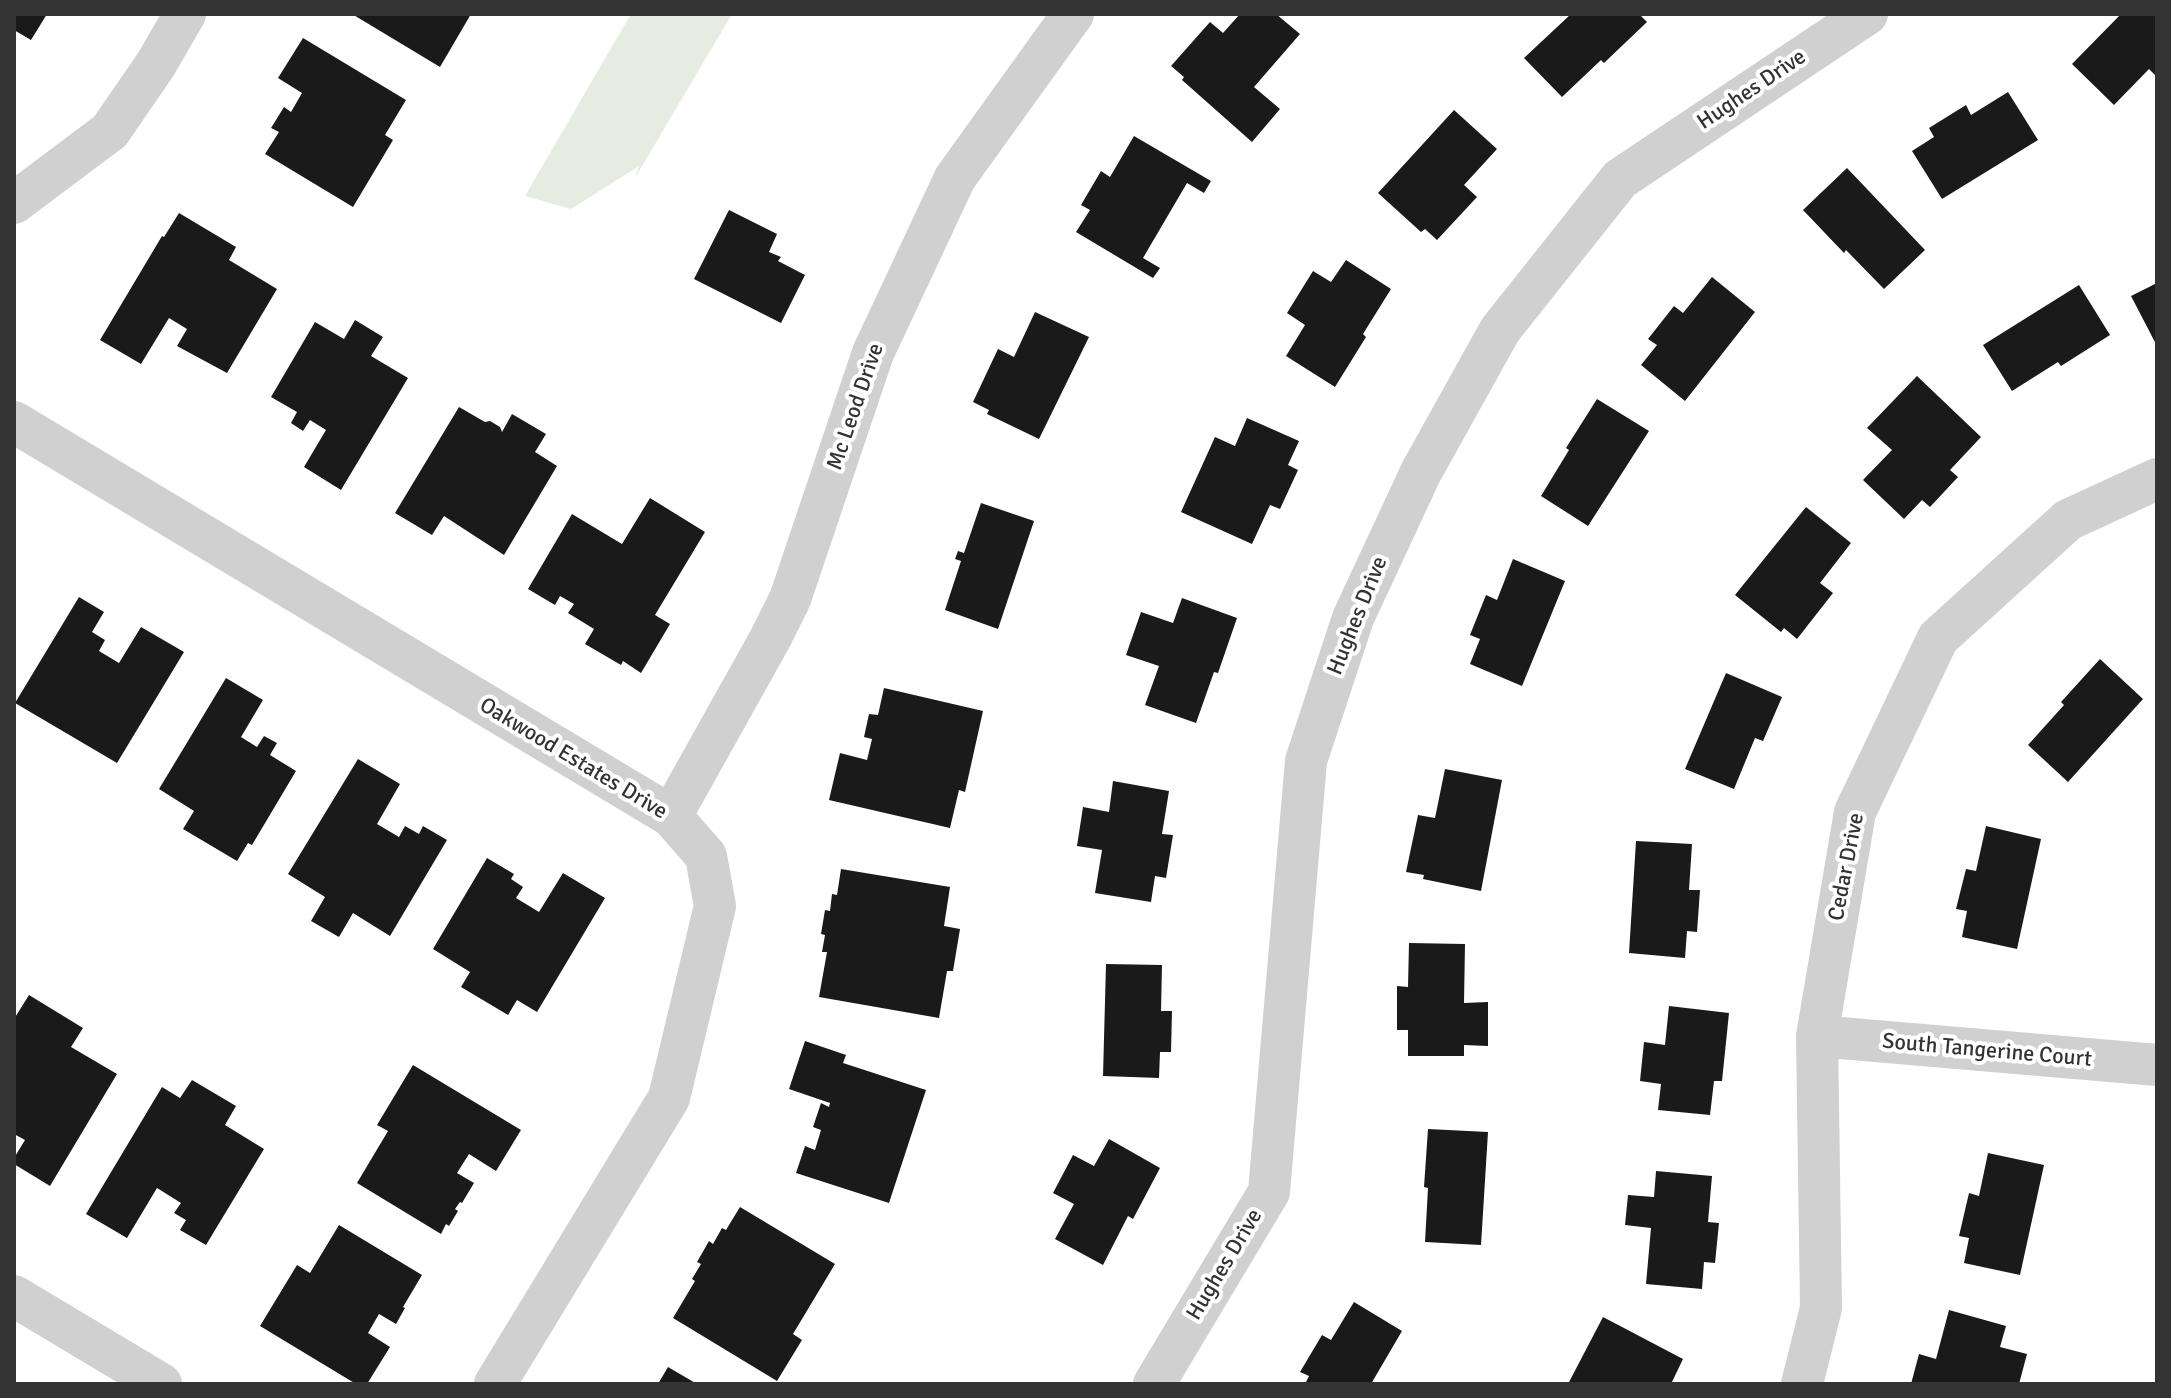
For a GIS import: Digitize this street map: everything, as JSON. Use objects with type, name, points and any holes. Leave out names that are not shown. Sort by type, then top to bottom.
[{"type":"street","points":[[14,203],[110,131],[156,64],[185,14]]},
{"type":"street","name":"Mc Leod Drive","points":[[671,816],[790,599],[873,353],[955,178],[1073,14]]},
{"type":"street","name":"Hughes Drive","points":[[1154,1384],[1269,1192],[1306,761],[1353,618],[1421,472],[1500,330],[1620,179],[1867,14]]},
{"type":"street","name":"Oakwood Estates Drive","points":[[14,422],[671,816],[706,856],[715,906],[669,1098],[495,1384]]},
{"type":"street","name":"Cedar Drive","points":[[1802,1384],[1821,1308],[1817,1036],[1855,812],[1938,638],[2068,520],[2157,479]]},
{"type":"street","name":"South Tangerine Court","points":[[1817,1036],[2157,1065]]},
{"type":"street","points":[[14,1296],[161,1384]]},
{"type":"shaded area","points":[[631,14],[732,14],[635,178],[639,166],[571,209],[525,196]]},
{"type":"building","points":[[14,14],[47,14],[31,40],[14,30]]},
{"type":"building","points":[[352,14],[471,14],[440,67]]},
{"type":"building","points":[[1240,14],[1276,14],[1300,34],[1254,87],[1280,109],[1252,142],[1182,80],[1184,77],[1171,66],[1210,22],[1223,33]]},
{"type":"building","points":[[1571,14],[1639,14],[1647,22],[1562,97],[1524,58]]},
{"type":"building","points":[[2121,14],[2157,14],[2157,77],[2149,69],[2114,105],[2072,64]]},
{"type":"building","points":[[303,38],[406,100],[385,135],[393,140],[353,207],[265,154],[279,132],[271,128],[284,107],[291,112],[302,93],[278,78]]},
{"type":"building","points":[[2008,92],[2038,140],[1942,199],[1912,151],[1934,137],[1929,128],[1966,105],[1971,115]]},
{"type":"building","points":[[1454,110],[1497,149],[1464,185],[1477,197],[1437,240],[1425,229],[1421,232],[1378,193]]},
{"type":"building","points":[[1134,136],[1211,181],[1204,193],[1187,183],[1143,258],[1160,268],[1153,278],[1076,232],[1090,210],[1081,205],[1101,171],[1110,177]]},
{"type":"building","points":[[1847,168],[1925,250],[1884,289],[1803,210]]},
{"type":"building","points":[[729,210],[777,234],[769,252],[781,257],[778,261],[805,275],[781,323],[694,279]]},
{"type":"building","points":[[179,213],[236,247],[229,260],[277,289],[227,373],[177,346],[187,329],[169,318],[141,364],[100,340]]},
{"type":"building","points":[[1346,260],[1391,289],[1335,387],[1286,356],[1305,325],[1287,313],[1313,271],[1331,282]]},
{"type":"building","points":[[1712,277],[1755,312],[1685,401],[1641,365],[1657,345],[1648,339],[1674,306],[1683,313]]},
{"type":"building","points":[[2157,283],[2157,346],[2131,296]]},
{"type":"building","points":[[2079,285],[2110,335],[2061,366],[2058,362],[2012,391],[1983,345]]},
{"type":"building","points":[[1035,312],[1089,337],[1039,439],[987,414],[989,410],[973,402],[998,349],[1014,357]]},
{"type":"building","points":[[355,320],[383,337],[371,356],[408,378],[341,490],[304,467],[326,430],[310,420],[303,431],[291,423],[297,412],[271,397],[315,322],[344,339]]},
{"type":"building","points":[[1917,376],[1981,437],[1950,470],[1958,477],[1930,507],[1922,500],[1904,519],[1863,480],[1892,450],[1867,428]]},
{"type":"building","points":[[1597,399],[1649,431],[1588,526],[1541,496]]},
{"type":"building","points":[[459,407],[485,422],[490,421],[502,432],[512,414],[546,434],[535,452],[557,466],[504,555],[444,516],[432,535],[395,513]]},
{"type":"building","points":[[1247,418],[1299,441],[1288,465],[1298,470],[1280,509],[1270,505],[1252,544],[1181,512],[1215,437],[1235,446]]},
{"type":"building","points":[[650,498],[705,532],[655,615],[670,624],[641,673],[585,644],[594,629],[568,613],[574,604],[560,596],[555,605],[528,589],[572,514],[622,544]]},
{"type":"building","points":[[981,503],[1034,521],[998,629],[945,610],[961,561],[955,559],[958,551],[964,553]]},
{"type":"building","points":[[1806,507],[1851,543],[1820,583],[1833,593],[1797,639],[1784,628],[1781,632],[1735,595]]},
{"type":"building","points":[[1513,559],[1565,581],[1522,686],[1470,664],[1480,639],[1470,635],[1486,595],[1497,600]]},
{"type":"building","points":[[79,597],[104,612],[92,632],[105,640],[99,651],[119,663],[141,627],[184,652],[117,763],[15,703]]},
{"type":"building","points":[[1182,598],[1237,618],[1196,723],[1145,705],[1159,666],[1126,655],[1141,612],[1173,623]]},
{"type":"building","points":[[2100,659],[2143,699],[2068,782],[2028,745]]},
{"type":"building","points":[[1726,673],[1782,697],[1763,741],[1755,738],[1734,789],[1685,769]]},
{"type":"building","points":[[226,678],[263,700],[241,737],[257,747],[264,736],[277,743],[270,755],[296,771],[252,845],[248,843],[237,861],[183,829],[194,811],[159,789]]},
{"type":"building","points":[[884,688],[983,711],[965,792],[959,790],[950,828],[829,800],[840,753],[867,760],[872,739],[864,737],[869,714],[878,715]]},
{"type":"building","points":[[358,759],[400,784],[377,824],[399,837],[405,826],[419,834],[423,826],[447,840],[390,936],[353,913],[339,937],[311,921],[325,897],[288,874]]},
{"type":"building","points":[[1445,769],[1502,780],[1481,891],[1423,879],[1424,875],[1406,872],[1418,815],[1435,818]]},
{"type":"building","points":[[1113,781],[1169,791],[1162,834],[1173,835],[1166,878],[1155,876],[1151,902],[1095,893],[1102,850],[1077,846],[1083,807],[1109,812]]},
{"type":"building","points":[[1986,826],[2041,839],[2017,949],[1962,937],[1967,911],[1956,909],[1966,869],[1976,871]]},
{"type":"building","points":[[1636,841],[1692,844],[1689,890],[1700,890],[1697,932],[1687,931],[1685,958],[1629,953]]},
{"type":"building","points":[[487,858],[514,874],[511,879],[523,887],[516,898],[539,912],[563,873],[605,898],[537,1012],[517,1000],[508,1015],[461,987],[470,972],[433,949]]},
{"type":"building","points":[[841,869],[950,887],[944,926],[960,929],[953,971],[947,971],[939,1018],[819,997],[827,952],[822,952],[825,935],[821,934],[825,910],[830,911],[832,894],[837,895]]},
{"type":"building","points":[[1409,943],[1465,944],[1464,1003],[1488,1002],[1488,1046],[1464,1045],[1464,1056],[1408,1056],[1408,1030],[1397,1030],[1397,986],[1408,987]]},
{"type":"building","points":[[1106,964],[1162,965],[1161,1011],[1172,1011],[1171,1052],[1160,1052],[1159,1078],[1103,1076]]},
{"type":"building","points":[[29,995],[83,1028],[71,1047],[117,1074],[50,1186],[14,1164],[14,1158],[25,1140],[14,1134],[14,1019]]},
{"type":"building","points":[[1669,1006],[1729,1013],[1722,1081],[1714,1081],[1710,1115],[1658,1110],[1661,1084],[1640,1081],[1644,1042],[1665,1045]]},
{"type":"building","points":[[805,1041],[846,1055],[843,1063],[926,1090],[889,1203],[796,1173],[805,1146],[815,1150],[821,1130],[813,1127],[821,1103],[829,1107],[830,1103],[789,1089]]},
{"type":"building","points":[[413,1065],[521,1130],[496,1171],[469,1154],[457,1173],[474,1183],[441,1234],[357,1183],[388,1131],[377,1125]]},
{"type":"building","points":[[192,1080],[236,1106],[225,1125],[264,1149],[206,1245],[180,1230],[186,1220],[174,1213],[181,1203],[157,1188],[127,1238],[86,1214],[162,1087],[180,1098]]},
{"type":"building","points":[[1428,1129],[1488,1132],[1481,1245],[1425,1242],[1428,1188],[1424,1187]]},
{"type":"building","points":[[1109,1139],[1160,1168],[1133,1219],[1128,1216],[1103,1265],[1055,1239],[1074,1204],[1053,1193],[1073,1155],[1094,1166]]},
{"type":"building","points":[[1988,1153],[2044,1165],[2020,1275],[1964,1263],[1969,1238],[1959,1236],[1969,1193],[1979,1196]]},
{"type":"building","points":[[1656,1171],[1712,1176],[1708,1222],[1719,1223],[1715,1263],[1704,1262],[1702,1289],[1646,1284],[1651,1228],[1625,1225],[1628,1195],[1654,1197]]},
{"type":"building","points":[[740,1207],[835,1264],[793,1334],[802,1340],[777,1381],[673,1318],[695,1281],[692,1279],[701,1264],[697,1262],[709,1241],[713,1244],[722,1228],[726,1230]]},
{"type":"building","points":[[339,1225],[422,1275],[396,1324],[379,1314],[368,1333],[390,1347],[367,1384],[356,1384],[260,1326],[297,1265],[310,1273]]},
{"type":"building","points":[[1354,1302],[1402,1331],[1371,1384],[1305,1384],[1309,1376],[1300,1372],[1322,1335],[1331,1340]]},
{"type":"building","points":[[1949,1310],[2006,1326],[2000,1347],[2027,1354],[2019,1384],[1911,1384],[1919,1354],[1936,1359]]},
{"type":"building","points":[[1603,1317],[1683,1359],[1671,1384],[1568,1384]]},
{"type":"building","points":[[668,1367],[697,1384],[658,1384]]}]
